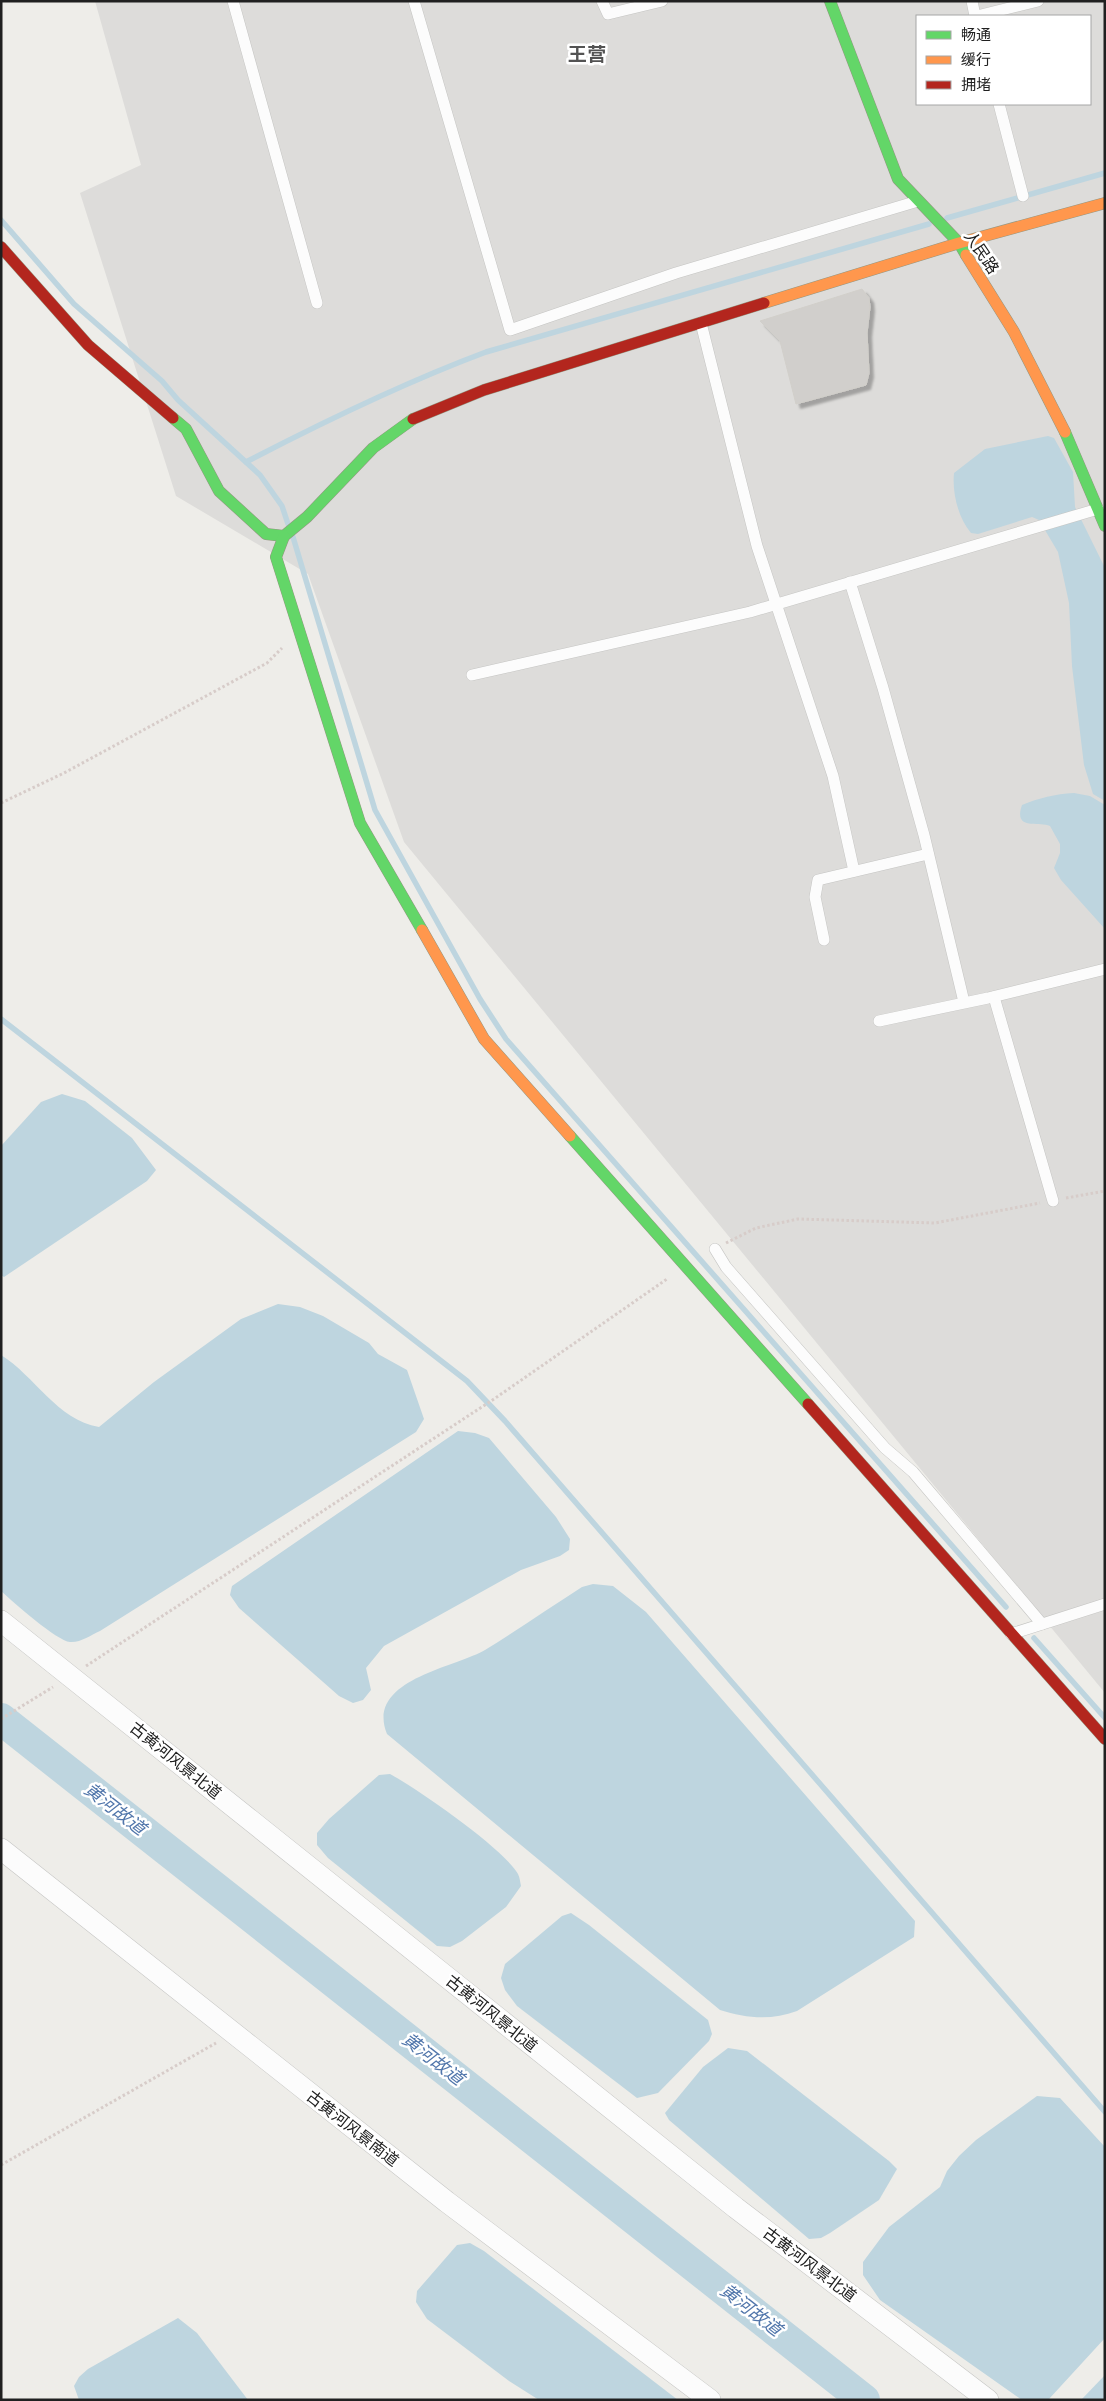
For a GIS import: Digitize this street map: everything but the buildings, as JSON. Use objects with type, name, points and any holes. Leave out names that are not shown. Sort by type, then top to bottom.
[{"type":"street","name":"人民路","points":[[830,1],[898,180],[959,244],[1014,332],[1063,427],[1105,526]]},
{"type":"street","points":[[1105,203],[959,244],[484,390],[416,417],[373,448],[298,524],[284,535],[276,557],[360,824],[484,1039],[1014,1633],[1105,1739]]},
{"type":"street","points":[[1,247],[88,344],[186,429],[219,491],[266,534],[284,535]]},
{"type":"street","name":"古黄河风景北道","points":[[1,1621],[64,1680],[736,2208],[988,2400]]},
{"type":"street","name":"古黄河风景南道","points":[[1,1849],[446,2202],[710,2400]]},
{"type":"lane","points":[[234,1],[317,303]]},
{"type":"lane","points":[[414,1],[510,330],[676,273],[918,201]]},
{"type":"lane","points":[[602,1],[608,14],[662,1]]},
{"type":"lane","points":[[972,1],[976,15]]},
{"type":"lane","points":[[980,15],[1038,1]]},
{"type":"lane","points":[[999,105],[1023,196]]},
{"type":"lane","points":[[701,323],[757,546],[833,776],[854,871]]},
{"type":"lane","points":[[472,676],[775,604],[1098,509]]},
{"type":"lane","points":[[850,582],[883,688],[928,854],[964,1002]]},
{"type":"lane","points":[[824,940],[815,897],[818,880],[928,854]]},
{"type":"lane","points":[[879,1021],[994,997],[1105,969]]},
{"type":"lane","points":[[994,997],[1053,1201]]},
{"type":"lane","points":[[715,1249],[726,1267],[885,1448],[913,1472],[1038,1625]]},
{"type":"lane","points":[[1014,1633],[1105,1604]]},
{"type":"path","points":[[1,804],[64,773],[268,663],[299,631]]},
{"type":"path","points":[[715,1249],[756,1228],[798,1218],[935,1223],[1105,1191]]},
{"type":"path","points":[[1,1719],[64,1680],[481,1408],[685,1266]]},
{"type":"path","points":[[1,2165],[207,2049],[218,2042],[228,2029]]},
{"type":"shaded area","points":[[95,1],[1105,1],[1105,1693],[404,842],[308,574],[176,496],[80,193],[141,165]]},
{"type":"water","points":[[1048,436],[1054,438],[1073,472],[1075,507],[1105,568],[1105,801],[1093,794],[1084,765],[1072,666],[1069,603],[1058,552],[1039,520],[1032,517],[978,534],[971,533],[959,512],[955,496],[954,473],[985,449]]},
{"type":"water","points":[[1074,793],[1090,796],[1105,805],[1105,929],[1061,880],[1054,868],[1060,853],[1060,844],[1050,826],[1028,823],[1021,819],[1022,805],[1060,794]]},
{"type":"water","points":[[62,1094],[85,1101],[132,1138],[156,1170],[147,1181],[4,1277],[1,1275],[1,1146],[41,1102]]},
{"type":"water","points":[[278,1304],[300,1307],[323,1316],[369,1343],[378,1354],[407,1370],[424,1419],[416,1432],[100,1631],[74,1642],[64,1640],[55,1635],[1,1591],[1,1355],[25,1374],[58,1407],[84,1423],[99,1427],[154,1382],[241,1319]]},
{"type":"water","points":[[458,1431],[475,1433],[489,1438],[556,1517],[570,1539],[569,1550],[560,1556],[521,1570],[384,1646],[366,1668],[371,1690],[363,1700],[353,1703],[339,1696],[239,1608],[230,1595],[232,1586]]},
{"type":"water","points":[[593,1584],[613,1586],[646,1612],[915,1921],[914,1937],[797,2011],[778,2016],[758,2017],[720,2010],[387,1734],[384,1716],[389,1701],[400,1688],[416,1678],[485,1650],[582,1587]]},
{"type":"water","points":[[390,1774],[420,1792],[479,1835],[510,1863],[519,1876],[521,1886],[506,1907],[462,1941],[450,1947],[437,1946],[328,1858],[317,1845],[317,1833],[329,1819],[379,1775]]},
{"type":"water","points":[[571,1913],[589,1925],[708,2020],[712,2034],[709,2041],[658,2093],[637,2098],[517,2006],[505,1990],[501,1978],[505,1964],[562,1916]]},
{"type":"water","points":[[728,2048],[747,2051],[897,2169],[879,2200],[830,2233],[821,2238],[809,2239],[669,2120],[665,2113],[703,2067]]},
{"type":"water","points":[[1037,2096],[1060,2098],[1105,2147],[1105,2338],[1049,2399],[1022,2400],[880,2300],[863,2275],[863,2262],[889,2227],[940,2187],[947,2171],[959,2156],[976,2140]]},
{"type":"water","points":[[470,2243],[484,2251],[678,2400],[539,2400],[509,2381],[427,2319],[416,2302],[417,2291],[457,2245]]},
{"type":"water","points":[[178,2318],[197,2333],[248,2400],[79,2400],[74,2386],[79,2377],[88,2369]]},
{"type":"water","points":[[1105,2375],[1105,2400],[1081,2400]]},
{"type":"waterway","points":[[947,218],[1105,173]]},
{"type":"waterway","points":[[1,220],[74,304],[162,381],[178,400],[260,475],[282,506],[288,524]]},
{"type":"waterway","points":[[246,462],[364,403],[486,352],[929,224]]},
{"type":"waterway","points":[[293,537],[375,810],[480,999],[506,1039],[1006,1607]]},
{"type":"waterway","points":[[1,1019],[467,1381],[505,1421],[1105,2112]]},
{"type":"waterway","points":[[1034,1638],[1105,1718]]},
{"type":"waterway","name":"黄河故道","points":[[1,1719],[864,2400]]},
{"type":"traffic: fast","points":[[830,1],[898,179],[959,243],[966,255]]},
{"type":"traffic: fast","points":[[173,418],[186,429],[219,491],[266,534],[284,536],[307,517],[373,448],[413,419]]},
{"type":"traffic: fast","points":[[1065,432],[1105,526]]},
{"type":"traffic: fast","points":[[284,536],[276,557],[360,823],[422,930]]},
{"type":"traffic: fast","points":[[570,1136],[808,1404]]},
{"type":"traffic: slow","points":[[764,303],[959,243],[1105,203]]},
{"type":"traffic: slow","points":[[966,255],[1014,332],[1065,432]]},
{"type":"traffic: slow","points":[[422,930],[484,1039],[570,1136]]},
{"type":"traffic: jam","points":[[1,247],[88,345],[173,418]]},
{"type":"traffic: jam","points":[[413,419],[484,390],[764,303]]},
{"type":"traffic: jam","points":[[808,1404],[1105,1739]]},
{"type":"district","name":"王营","points":[[587,54]]}]
